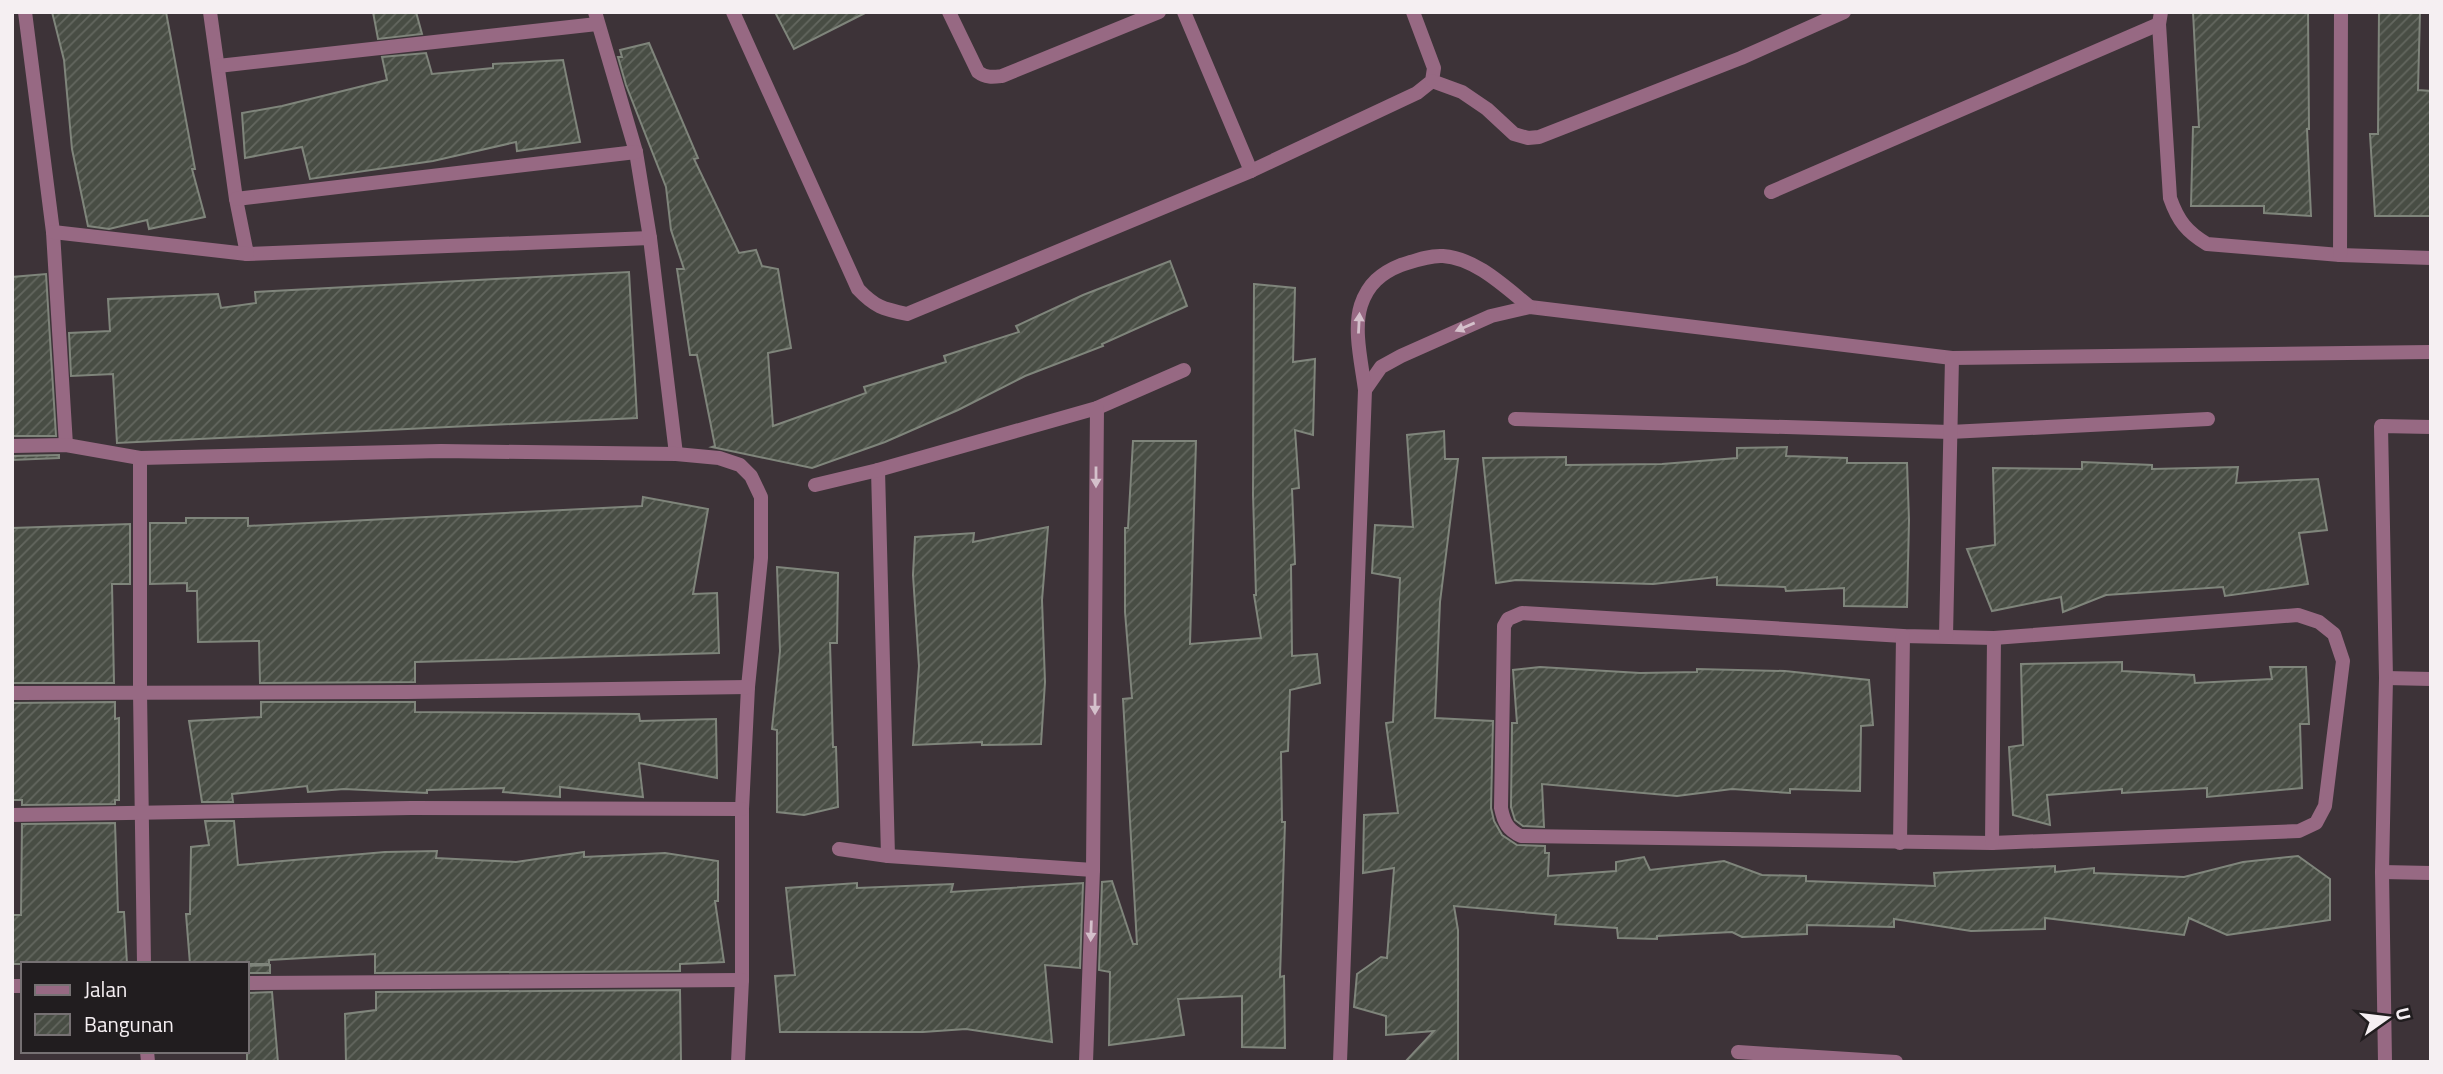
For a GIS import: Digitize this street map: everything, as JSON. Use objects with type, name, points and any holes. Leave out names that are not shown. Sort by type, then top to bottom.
[{"type":"street","points":[[25,12],[53,232],[66,444]]},
{"type":"street","points":[[210,12],[236,199],[247,254]]},
{"type":"street","points":[[733,12],[858,289],[871,303],[885,310],[907,314],[1251,172],[1417,93],[1432,81],[1434,68],[1413,12]]},
{"type":"street","points":[[949,12],[978,72],[990,77],[1002,76],[1159,12]]},
{"type":"street","points":[[1184,12],[1251,172]]},
{"type":"street","points":[[1432,81],[1462,92],[1487,109],[1514,134],[1528,138],[1539,137],[1741,58],[1844,12]]},
{"type":"street","points":[[2340,255],[2341,12]]},
{"type":"street","points":[[218,66],[596,18],[636,152],[650,238],[676,454]]},
{"type":"street","points":[[1771,192],[2160,18],[2170,198],[2177,219],[2189,233],[2207,244],[2340,255],[2431,258]]},
{"type":"street","points":[[236,199],[636,152]]},
{"type":"street","points":[[53,232],[247,254],[650,238]]},
{"type":"street","points":[[1340,1062],[1365,390],[1359,332],[1360,307],[1372,282],[1389,270],[1422,258],[1443,256],[1484,272],[1530,307]]},
{"type":"street","points":[[1365,390],[1381,367],[1401,356],[1491,316],[1530,307],[1952,358],[2431,352]]},
{"type":"street","points":[[1947,636],[1952,358]]},
{"type":"street","points":[[815,485],[878,470],[1097,408],[1184,370]]},
{"type":"street","points":[[1086,1062],[1093,870],[1097,408]]},
{"type":"street","points":[[1515,419],[1950,432],[2208,419]]},
{"type":"street","points":[[2385,1062],[2382,872],[2386,678],[2381,426],[2431,427]]},
{"type":"street","points":[[12,446],[66,444],[140,458],[441,451],[676,454],[719,458],[740,465],[751,476],[761,497],[761,558],[748,687],[742,809],[742,980],[738,1062]]},
{"type":"street","points":[[140,458],[144,962]]},
{"type":"street","points":[[878,470],[888,856]]},
{"type":"street","points":[[1522,613],[1903,636],[1947,636],[1994,638],[2298,615],[2319,622],[2334,634],[2343,661],[2325,806],[2316,823],[2299,831],[1992,843],[1929,841],[1900,844],[1521,836],[1505,824],[1501,808],[1504,640],[1505,623],[1511,617],[1522,613]]},
{"type":"street","points":[[1900,844],[1903,636]]},
{"type":"street","points":[[1992,843],[1994,638]]},
{"type":"street","points":[[2386,678],[2431,679]]},
{"type":"street","points":[[12,693],[407,692],[748,687]]},
{"type":"street","points":[[12,815],[411,808],[742,809]]},
{"type":"street","points":[[839,849],[888,856],[1093,870]]},
{"type":"street","points":[[2382,872],[2431,873]]},
{"type":"street","points":[[248,983],[742,980]]},
{"type":"street","points":[[1738,1052],[1896,1062]]},
{"type":"building","points":[[52,12],[166,12],[195,169],[192,169],[205,217],[149,229],[147,220],[109,229],[88,226],[72,149],[64,60]]},
{"type":"building","points":[[373,12],[416,12],[422,34],[378,39]]},
{"type":"building","points":[[775,12],[867,12],[794,49]]},
{"type":"building","points":[[2193,12],[2308,12],[2307,129],[2311,216],[2264,213],[2264,206],[2191,206],[2193,127],[2199,127]]},
{"type":"building","points":[[2379,12],[2420,12],[2418,90],[2431,91],[2431,216],[2375,216],[2370,134],[2378,134]]},
{"type":"building","points":[[649,43],[698,158],[694,159],[739,253],[756,250],[762,266],[778,269],[791,348],[768,353],[773,426],[866,393],[864,387],[946,362],[944,356],[1019,332],[1016,326],[1083,295],[1170,261],[1187,306],[1102,344],[1103,346],[1025,376],[958,410],[885,442],[812,468],[712,447],[715,446],[697,355],[690,355],[677,269],[684,269],[671,230],[666,187],[626,85],[618,57],[622,57],[620,50]]},
{"type":"building","points":[[426,53],[432,74],[493,68],[493,64],[563,60],[580,142],[517,151],[516,142],[433,161],[310,179],[302,147],[245,158],[242,113],[387,80],[382,57]]},
{"type":"building","points":[[629,272],[637,418],[117,443],[113,374],[71,376],[69,333],[110,331],[108,299],[218,294],[221,308],[256,303],[255,292]]},
{"type":"building","points":[[46,274],[56,436],[12,436],[12,277]]},
{"type":"building","points":[[1254,284],[1295,288],[1293,362],[1315,359],[1313,435],[1295,430],[1299,488],[1292,489],[1295,564],[1291,565],[1292,656],[1317,654],[1320,683],[1290,690],[1288,751],[1281,752],[1282,822],[1285,822],[1280,977],[1284,976],[1285,1048],[1242,1047],[1242,996],[1178,999],[1184,1035],[1109,1045],[1110,972],[1099,970],[1102,882],[1112,881],[1133,944],[1137,944],[1123,699],[1132,698],[1125,612],[1125,528],[1128,528],[1133,441],[1196,441],[1190,644],[1261,638],[1254,595]]},
{"type":"building","points":[[1444,431],[1445,459],[1458,459],[1440,602],[1435,718],[1493,721],[1491,808],[1494,821],[1502,835],[1517,845],[1545,846],[1545,853],[1549,853],[1548,876],[1616,871],[1616,862],[1644,857],[1650,870],[1724,861],[1762,875],[1806,876],[1806,881],[1935,886],[1934,873],[2055,866],[2055,872],[2094,868],[2094,873],[2184,877],[2243,862],[2298,856],[2330,879],[2330,920],[2227,935],[2189,918],[2184,935],[2045,918],[2045,929],[1971,931],[1894,919],[1894,927],[1807,925],[1807,934],[1742,937],[1732,932],[1657,936],[1657,939],[1618,938],[1617,928],[1555,924],[1556,915],[1454,906],[1458,930],[1458,1062],[1405,1062],[1434,1031],[1386,1035],[1386,1016],[1354,1007],[1357,974],[1381,957],[1387,958],[1394,868],[1363,873],[1364,815],[1398,813],[1386,723],[1393,722],[1400,578],[1372,573],[1375,525],[1413,527],[1407,435]]},
{"type":"building","points":[[1787,447],[1786,456],[1847,458],[1847,463],[1907,463],[1907,607],[1844,606],[1844,588],[1786,591],[1785,587],[1717,585],[1717,577],[1653,584],[1516,580],[1496,583],[1483,458],[1566,457],[1566,465],[1662,464],[1737,458],[1737,448]]},
{"type":"building","points":[[59,455],[59,458],[12,460],[12,456]]},
{"type":"building","points":[[2082,462],[2152,465],[2152,469],[2238,467],[2236,483],[2318,479],[2327,530],[2299,533],[2308,584],[2225,596],[2223,587],[2106,595],[2063,612],[2061,597],[1992,611],[1967,549],[1995,545],[1993,468],[2082,469]]},
{"type":"building","points":[[643,497],[708,509],[693,594],[717,593],[719,653],[415,662],[415,682],[260,683],[259,641],[198,642],[197,591],[187,591],[187,583],[150,584],[150,523],[186,523],[186,518],[248,518],[248,526],[642,506]]},
{"type":"building","points":[[130,524],[130,584],[112,584],[114,683],[12,683],[12,528]]},
{"type":"building","points":[[1048,527],[1042,600],[1045,682],[1041,744],[982,745],[982,742],[913,745],[919,666],[913,575],[915,537],[974,533],[973,542]]},
{"type":"building","points":[[777,567],[838,573],[837,643],[830,643],[838,807],[804,815],[777,812],[777,730],[772,729],[780,651]]},
{"type":"building","points":[[2122,662],[2122,671],[2194,675],[2195,683],[2272,679],[2270,667],[2306,667],[2309,724],[2300,724],[2302,788],[2207,797],[2207,788],[2122,793],[2122,789],[2047,795],[2050,825],[2013,815],[2009,747],[2023,745],[2021,664]]},
{"type":"building","points":[[1540,667],[1640,673],[1697,672],[1697,669],[1785,671],[1869,680],[1873,725],[1861,726],[1860,791],[1790,789],[1790,793],[1732,789],[1677,796],[1542,784],[1544,827],[1523,826],[1515,820],[1511,807],[1512,723],[1517,723],[1513,670]]},
{"type":"building","points":[[115,702],[115,719],[119,718],[119,800],[115,800],[115,804],[22,805],[22,800],[12,800],[12,703]]},
{"type":"building","points":[[261,702],[415,702],[415,712],[639,714],[640,721],[716,719],[717,778],[639,763],[643,797],[560,787],[560,797],[503,792],[504,788],[427,790],[427,793],[344,789],[308,792],[307,786],[232,794],[233,802],[202,802],[189,721],[261,717]]},
{"type":"building","points":[[205,821],[234,821],[238,865],[385,852],[437,851],[436,858],[516,862],[584,852],[584,857],[665,853],[718,861],[718,901],[715,901],[724,962],[680,964],[680,971],[375,973],[375,954],[269,960],[269,964],[190,962],[186,914],[190,914],[191,847],[209,845]]},
{"type":"building","points":[[115,823],[118,912],[124,912],[127,962],[12,964],[12,915],[21,915],[22,824]]},
{"type":"building","points":[[857,883],[857,888],[953,884],[951,892],[1083,883],[1080,968],[1045,965],[1052,1042],[966,1029],[923,1032],[780,1032],[775,976],[795,975],[786,888]]},
{"type":"building","points":[[270,965],[270,973],[248,973],[248,966]]},
{"type":"building","points":[[680,990],[681,1062],[346,1062],[345,1014],[376,1010],[376,992]]},
{"type":"building","points":[[272,992],[278,1062],[247,1062],[248,993]]}]
